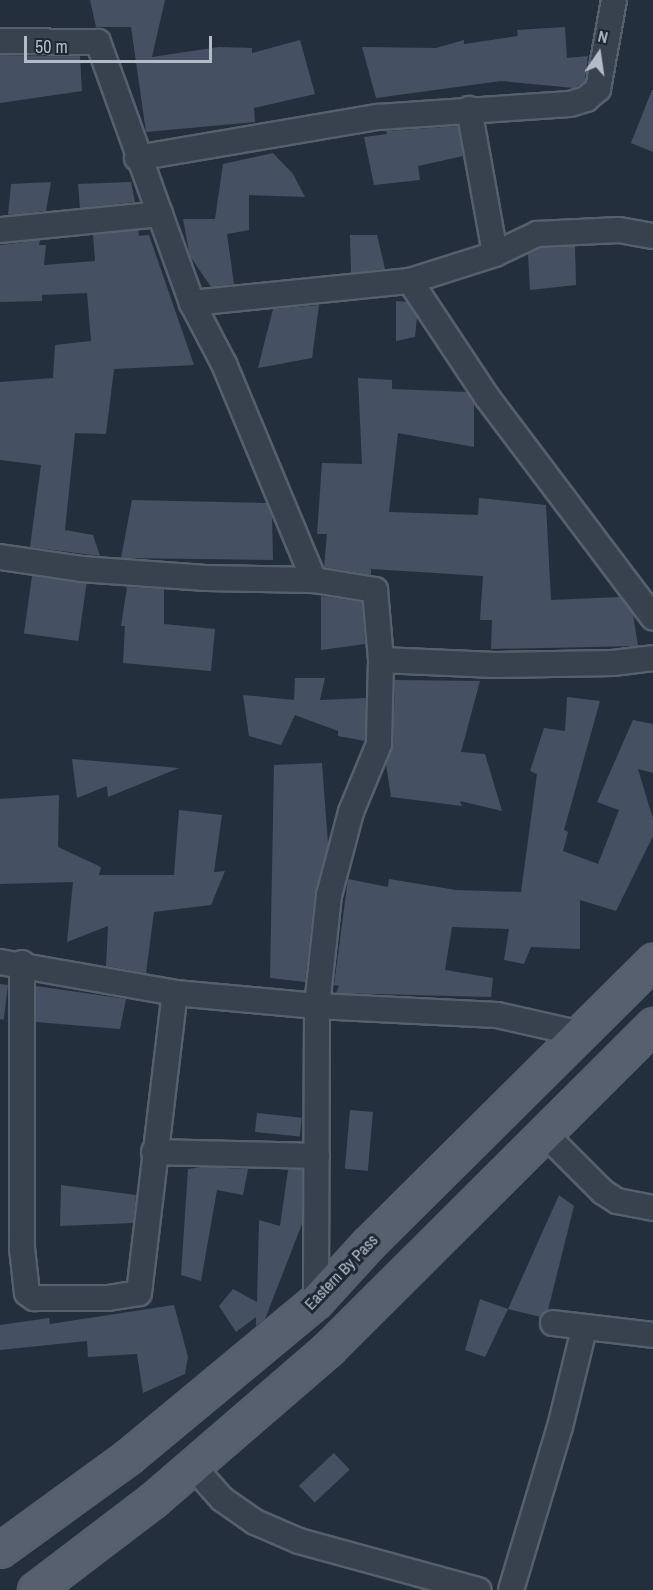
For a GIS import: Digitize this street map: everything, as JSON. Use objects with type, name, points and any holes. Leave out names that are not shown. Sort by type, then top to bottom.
[{"type":"main road","points":[[622,988],[653,934]]},
{"type":"main road","name":"Eastern By Pass","points":[[0,1551],[128,1456],[316,1301],[577,1033],[653,961]]},
{"type":"main road","points":[[35,1590],[152,1501],[328,1349],[544,1133],[566,1108],[616,1065],[653,1025]]},
{"type":"main road","points":[[616,1065],[653,1046]]},
{"type":"street","points":[[137,158],[378,117],[469,109],[570,104],[586,99],[598,89],[614,0]]},
{"type":"street","points":[[0,41],[98,42],[137,158],[192,303],[224,364],[314,580]]},
{"type":"street","points":[[469,109],[495,254]]},
{"type":"street","points":[[0,230],[160,214]]},
{"type":"street","points":[[192,303],[410,281],[495,254],[537,234],[619,230],[653,236]]},
{"type":"street","points":[[410,281],[494,406],[653,617]]},
{"type":"street","points":[[0,557],[81,569],[206,578],[314,580],[375,590],[381,660],[379,744],[351,812],[329,895],[317,1006],[316,1301]]},
{"type":"street","points":[[381,660],[495,665],[614,663],[653,658]]},
{"type":"street","points":[[175,993],[154,1152],[139,1293],[47,1299],[27,1293],[22,1248],[11,962],[175,993],[317,1006],[497,1015],[577,1033]]},
{"type":"street","points":[[544,1133],[603,1192],[617,1201],[653,1208]]},
{"type":"street","points":[[154,1152],[317,1156]]},
{"type":"street","points":[[553,1323],[584,1329],[653,1335]]},
{"type":"street","points":[[511,1590],[560,1427],[584,1329]]},
{"type":"street","points":[[192,1465],[222,1499],[255,1522],[384,1579],[478,1590]]},
{"type":"building","points":[[90,0],[165,0],[152,57],[219,47],[252,48],[252,53],[300,40],[315,94],[254,108],[255,122],[146,132],[131,27],[96,27]]},
{"type":"building","points":[[565,27],[567,58],[588,56],[585,81],[574,88],[501,81],[376,98],[362,47],[436,48],[464,40],[464,44],[518,36],[517,30]]},
{"type":"building","points":[[0,55],[80,56],[82,91],[0,103]]},
{"type":"building","points":[[653,90],[653,152],[631,143]]},
{"type":"building","points":[[458,126],[463,156],[418,166],[420,180],[374,185],[364,137],[387,134],[386,131]]},
{"type":"building","points":[[273,153],[293,174],[305,197],[249,195],[249,230],[227,234],[234,284],[211,287],[190,256],[183,219],[215,219],[223,164]]},
{"type":"building","points":[[51,182],[46,211],[8,215],[11,184]]},
{"type":"building","points":[[131,182],[135,202],[80,208],[78,184]]},
{"type":"building","points":[[138,230],[139,236],[149,235],[194,365],[114,369],[106,434],[75,433],[65,530],[93,535],[100,556],[30,547],[41,465],[0,460],[0,382],[53,378],[55,345],[91,341],[87,293],[42,295],[42,301],[0,302],[0,245],[40,240],[39,245],[46,245],[44,265],[95,261],[93,235]]},
{"type":"building","points":[[350,235],[377,235],[385,269],[351,273]]},
{"type":"building","points":[[575,246],[576,285],[530,290],[528,254],[541,248]]},
{"type":"building","points":[[396,301],[407,302],[417,317],[415,337],[396,341]]},
{"type":"building","points":[[319,305],[312,358],[258,368],[273,309]]},
{"type":"building","points":[[358,378],[392,380],[392,389],[467,392],[474,403],[474,447],[398,433],[389,512],[478,515],[479,498],[546,505],[551,600],[620,597],[633,614],[638,646],[491,649],[492,620],[480,620],[483,576],[371,569],[371,575],[324,567],[327,534],[317,534],[322,463],[362,464]]},
{"type":"building","points":[[132,500],[267,503],[272,517],[273,560],[121,558]]},
{"type":"building","points":[[32,576],[86,584],[78,641],[24,633]]},
{"type":"building","points":[[127,587],[164,589],[164,624],[215,629],[211,671],[123,663],[125,626],[121,626]]},
{"type":"building","points":[[321,596],[362,602],[365,644],[321,650]]},
{"type":"building","points":[[295,678],[325,678],[320,700],[366,698],[365,741],[338,736],[338,731],[295,715],[281,745],[249,736],[243,695],[294,700]]},
{"type":"building","points":[[395,680],[480,681],[461,752],[485,754],[502,811],[460,801],[462,806],[391,797],[386,764],[393,744]]},
{"type":"building","points":[[567,697],[600,701],[564,830],[568,832],[563,851],[598,864],[619,810],[597,802],[633,720],[653,724],[653,773],[638,769],[653,819],[653,836],[616,911],[580,900],[580,949],[531,947],[524,964],[504,960],[509,929],[452,927],[445,970],[493,978],[491,997],[336,993],[339,986],[334,985],[348,879],[388,887],[389,879],[456,890],[521,892],[537,774],[530,771],[544,728],[565,731]]},
{"type":"building","points":[[72,759],[179,768],[108,797],[107,786],[77,798]]},
{"type":"building","points":[[322,763],[328,844],[315,893],[305,982],[270,978],[274,765]]},
{"type":"building","points":[[59,795],[58,847],[101,867],[99,875],[174,875],[179,810],[222,815],[214,872],[225,871],[211,905],[154,912],[146,973],[106,966],[108,926],[67,942],[73,882],[0,884],[0,799]]},
{"type":"building","points":[[0,984],[8,985],[4,1020],[0,1019]]},
{"type":"building","points":[[36,986],[126,999],[120,1029],[36,1022]]},
{"type":"building","points":[[350,1110],[373,1112],[368,1171],[345,1169]]},
{"type":"building","points":[[257,1113],[302,1118],[300,1137],[255,1132]]},
{"type":"building","points":[[202,1167],[248,1169],[243,1195],[217,1190],[201,1281],[181,1275],[188,1169]]},
{"type":"building","points":[[288,1170],[302,1170],[302,1224],[265,1319],[256,1326],[256,1317],[236,1332],[219,1306],[233,1289],[257,1302],[259,1220],[280,1226]]},
{"type":"building","points":[[61,1185],[136,1195],[133,1223],[60,1226]]},
{"type":"building","points":[[559,1195],[574,1206],[548,1310],[541,1317],[508,1309]]},
{"type":"building","points":[[480,1299],[508,1309],[485,1357],[465,1350]]},
{"type":"building","points":[[174,1305],[188,1357],[185,1374],[143,1393],[137,1354],[88,1357],[87,1341],[0,1350],[0,1325],[49,1318],[50,1324]]},
{"type":"building","points":[[334,1453],[350,1470],[315,1503],[299,1486]]}]
